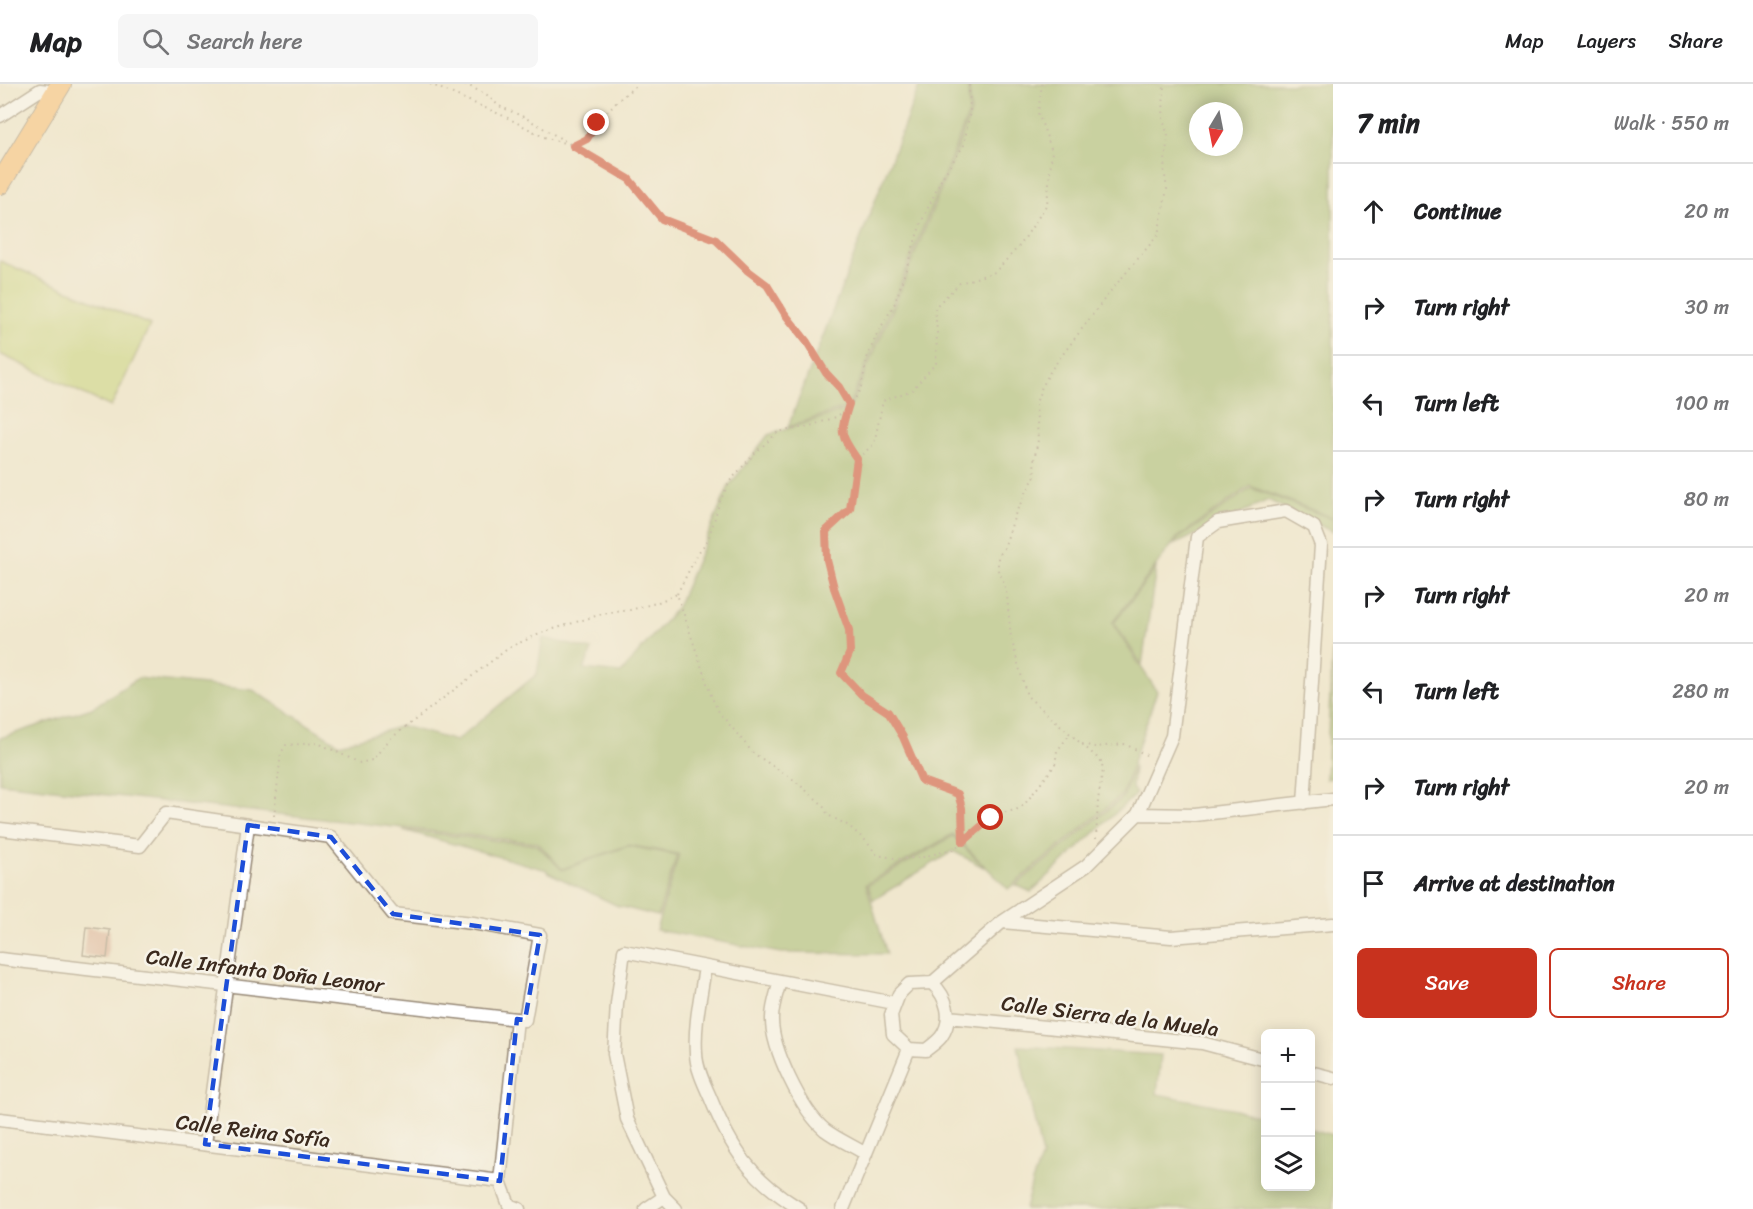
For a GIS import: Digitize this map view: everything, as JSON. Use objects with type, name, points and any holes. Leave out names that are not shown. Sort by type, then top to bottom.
[{"type":"main road","points":[[0,184],[59,88]]},
{"type":"street","points":[[0,116],[40,90],[59,88]]},
{"type":"street","points":[[932,983],[946,1001],[948,1017],[940,1038],[926,1050],[909,1049],[893,1034],[891,1015],[898,994],[909,984],[932,983],[1002,922],[1086,866],[1137,814],[1172,736],[1197,537],[1218,522],[1286,511],[1314,527],[1321,545],[1304,803]]},
{"type":"street","points":[[1137,814],[1194,815],[1333,799]]},
{"type":"street","points":[[0,829],[140,846],[166,813],[331,837],[393,914],[473,923],[540,935],[521,1020],[500,1181],[509,1205],[519,1209]]},
{"type":"street","points":[[205,1144],[248,825]]},
{"type":"street","points":[[1002,922],[1171,937],[1333,924]]},
{"type":"street","points":[[676,1209],[664,1197],[627,1119],[614,1054],[617,1004],[624,951],[894,1003]]},
{"type":"street","name":"Calle Infanta Doña Leonor","points":[[0,959],[521,1020]]},
{"type":"street","points":[[705,967],[696,1022],[696,1056],[705,1087],[722,1127],[741,1159],[776,1194],[800,1209]]},
{"type":"street","points":[[780,981],[772,1018],[777,1044],[788,1075],[805,1106],[825,1130],[866,1154]]},
{"type":"street","name":"Calle Sierra de la Muela","points":[[948,1017],[1202,1043],[1261,1059]]},
{"type":"street","points":[[843,1209],[909,1049]]},
{"type":"street","points":[[1315,1073],[1333,1078]]},
{"type":"street","name":"Calle Reina Sofía","points":[[0,1119],[500,1181]]},
{"type":"street","points":[[646,1209],[664,1197]]},
{"type":"path","points":[[430,84],[506,117],[544,137],[573,146],[587,139],[597,123],[616,102],[638,84]]},
{"type":"path","points":[[465,84],[487,95],[499,106],[526,118],[629,179],[662,219],[716,240],[747,270],[767,285],[849,404],[842,430],[844,441],[857,459]]},
{"type":"path","points":[[273,828],[281,753],[286,745],[318,742],[360,763],[372,760],[390,739],[510,646],[544,632],[602,614],[656,603],[677,594],[698,553],[708,540],[720,501],[730,481],[754,454],[778,432],[810,426],[836,417],[846,410],[861,387],[868,355],[895,303],[921,223],[943,176],[964,145],[970,111],[969,84]]},
{"type":"path","points":[[963,842],[962,808],[958,794],[922,781],[903,737],[888,712],[862,695],[841,673],[850,652],[849,630],[827,560],[826,531],[850,509],[857,459],[874,444],[883,401],[912,390],[936,363],[935,306],[960,283],[995,272],[1021,244],[1047,204],[1052,151],[1038,113],[1042,84]]},
{"type":"path","points":[[1094,858],[1098,800],[1103,770],[1101,761],[1079,744],[1060,724],[1040,710],[1027,696],[1011,638],[1007,596],[998,570],[998,557],[1004,548],[1016,512],[1035,476],[1034,460],[1038,440],[1036,403],[1041,389],[1051,370],[1109,293],[1158,235],[1167,189],[1164,169],[1168,136],[1163,120],[1164,84]]},
{"type":"path","points":[[677,594],[712,698],[719,712],[753,753],[794,780],[822,804],[828,815],[849,826],[866,841],[877,855],[900,859],[923,857],[953,849],[991,818],[1024,806],[1054,765],[1057,751],[1070,734]]},
{"type":"path","points":[[1079,744],[1095,747],[1125,744],[1160,762]]},
{"type":"highlighted area","points":[[248,825],[331,837],[393,914],[540,935],[525,1020],[517,1019],[500,1181],[205,1144]]},
{"type":"green space","points":[[920,84],[968,84],[969,113],[890,310],[848,407],[788,427]]},
{"type":"green space","points":[[969,84],[1333,84],[1333,518],[1250,486],[1177,538],[1112,623],[1157,691],[1122,795],[1008,889],[953,834],[866,884],[887,954],[781,953],[656,930],[679,854],[628,845],[562,869],[538,843],[0,783],[0,738],[92,708],[138,678],[253,690],[339,744],[402,726],[456,741],[537,674],[543,638],[592,650],[584,669],[621,673],[677,607],[729,486],[768,435],[849,409],[892,311],[971,113]]},
{"type":"green space","points":[[0,261],[150,325],[111,407],[0,354]]},
{"type":"green space","points":[[1251,488],[1333,519],[1333,532],[1268,500],[1174,545],[1178,539]]},
{"type":"green space","points":[[1156,568],[1142,665],[1114,623]]},
{"type":"green space","points":[[1333,631],[1333,778],[1326,779]]},
{"type":"green space","points":[[1134,766],[1132,788],[1136,794],[1031,892],[1016,885],[1123,797]]},
{"type":"green space","points":[[403,830],[537,845],[562,870],[628,846],[677,855],[658,916],[618,906],[547,870]]},
{"type":"green space","points":[[953,836],[985,868],[953,851],[873,900],[868,885]]},
{"type":"green space","points":[[1018,1046],[1161,1055],[1157,1094],[1261,1116],[1261,1191],[1315,1191],[1315,1130],[1333,1135],[1333,1209],[1025,1209],[1042,1156]]},
{"type":"building","points":[[86,927],[110,930],[107,958],[83,955]]},
{"type":"route","points":[[597,123],[587,139],[573,146],[629,179],[662,219],[716,240],[733,258],[767,285],[849,404],[842,430],[844,441],[857,459],[850,509],[826,531],[827,560],[849,630],[850,652],[841,673],[862,695],[888,712],[903,737],[922,781],[958,794],[962,808],[963,842],[991,818]]}]
